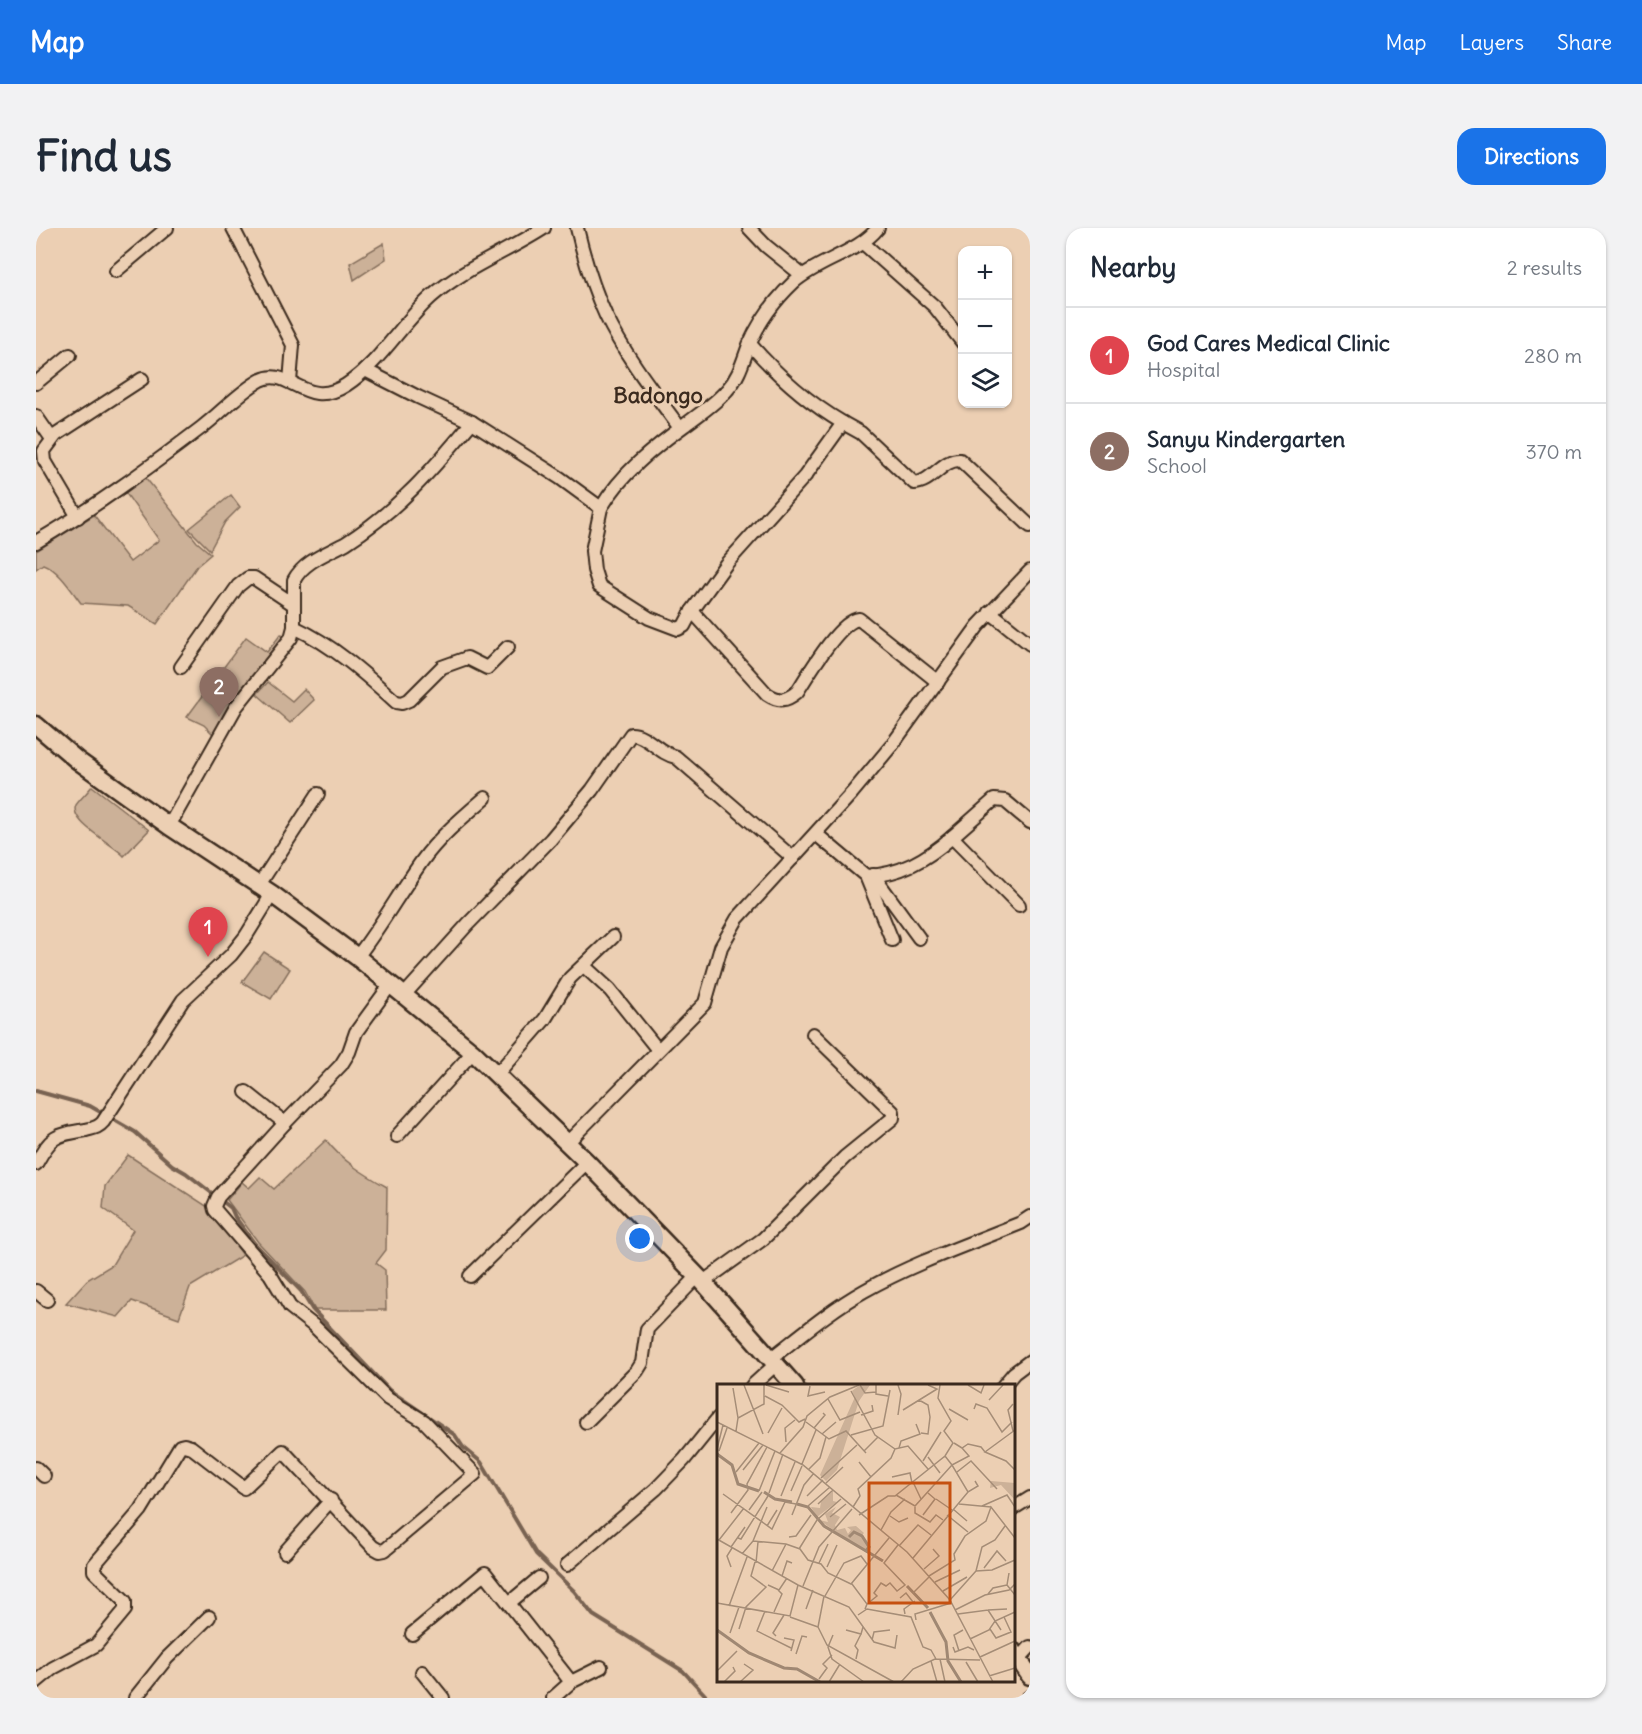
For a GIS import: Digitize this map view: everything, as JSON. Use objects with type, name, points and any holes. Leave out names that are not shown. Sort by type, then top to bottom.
[{"type":"main road","points":[[36,725],[77,760],[169,826],[265,889],[357,957],[473,1052],[587,1162],[700,1279],[793,1384]]},
{"type":"main road","points":[[1021,1653],[1030,1676]]},
{"type":"street","points":[[116,271],[167,228]]},
{"type":"street","points":[[233,228],[293,345],[290,382]]},
{"type":"street","points":[[36,542],[112,494],[265,378],[290,382],[322,395],[332,394],[365,370],[414,314],[439,290],[543,228]]},
{"type":"street","points":[[577,228],[584,258],[607,319],[649,385],[680,428]]},
{"type":"street","points":[[749,228],[766,246],[802,275]]},
{"type":"street","points":[[843,423],[805,476],[726,564],[684,626],[678,629],[672,628],[649,618],[599,586],[592,551],[601,508],[613,488],[636,464],[718,399],[733,383],[750,344],[767,314],[787,289],[802,275],[828,259],[863,243],[879,228]]},
{"type":"street","points":[[863,243],[935,307],[958,337]]},
{"type":"street","points":[[750,344],[790,385],[827,413],[861,433],[914,483],[921,482],[951,461],[960,460],[1030,526]]},
{"type":"street","points":[[36,383],[70,355]]},
{"type":"street","points":[[365,370],[418,398],[472,422],[560,478],[601,508]]},
{"type":"street","points":[[78,517],[45,461],[44,451],[52,439],[142,379]]},
{"type":"street","points":[[36,416],[52,439]]},
{"type":"street","points":[[169,826],[236,707],[289,642],[294,627],[294,580],[302,569],[366,529],[400,502],[424,480],[472,422]]},
{"type":"street","points":[[567,1143],[705,1003],[721,947],[731,927],[751,902],[816,834],[892,745],[964,644],[990,612],[1030,571]]},
{"type":"street","points":[[181,667],[238,586],[248,578],[254,578],[293,604]]},
{"type":"street","points":[[692,611],[767,694],[776,700],[788,699],[797,692],[835,637],[853,620],[859,619],[938,682]]},
{"type":"street","points":[[990,612],[1030,644]]},
{"type":"street","points":[[294,627],[312,635],[356,666],[396,702],[402,703],[409,700],[442,667],[467,658],[487,668],[508,647]]},
{"type":"street","points":[[36,1682],[53,1668],[96,1644],[125,1610],[125,1601],[94,1570],[94,1565],[141,1510],[180,1446],[184,1444],[244,1488],[283,1451],[376,1550],[385,1550],[475,1474],[424,1422],[388,1400],[314,1326],[290,1307],[270,1274],[215,1210],[214,1206],[218,1197],[341,1065],[349,1052],[356,1032],[468,924],[551,839],[592,790],[631,734],[639,735],[666,755],[676,757],[793,858]]},
{"type":"street","points":[[36,1164],[46,1145],[60,1134],[96,1128],[106,1118],[183,1000],[231,955],[246,936],[265,889],[318,794]]},
{"type":"street","points":[[357,957],[432,849],[485,798]]},
{"type":"street","points":[[869,876],[914,865],[994,800],[1005,801],[1030,822]]},
{"type":"street","points":[[816,834],[869,876],[919,938]]},
{"type":"street","points":[[951,837],[1019,905]]},
{"type":"street","points":[[869,876],[892,940]]},
{"type":"street","points":[[496,1074],[544,1019],[570,978],[613,937]]},
{"type":"street","points":[[584,966],[610,990],[658,1050]]},
{"type":"street","points":[[586,1422],[642,1364],[647,1329],[700,1279],[763,1239],[845,1157],[893,1118],[893,1112],[813,1034]]},
{"type":"street","points":[[397,1136],[473,1052]]},
{"type":"street","points":[[246,1092],[285,1123]]},
{"type":"street","points":[[470,1276],[587,1162]]},
{"type":"street","points":[[754,1384],[772,1362],[842,1305],[866,1290],[893,1276],[1021,1223],[1030,1217]]},
{"type":"street","points":[[36,1291],[47,1300]]},
{"type":"street","points":[[1005,1384],[1030,1360]]},
{"type":"street","points":[[567,1565],[656,1489],[690,1453],[717,1419]]},
{"type":"street","points":[[1015,1507],[1030,1498]]},
{"type":"street","points":[[285,1552],[331,1500]]},
{"type":"street","points":[[412,1634],[484,1573],[571,1682]]},
{"type":"street","points":[[509,1603],[539,1578]]},
{"type":"street","points":[[135,1698],[167,1658],[209,1617]]},
{"type":"street","points":[[553,1698],[571,1682],[601,1667]]},
{"type":"street","points":[[422,1672],[443,1698]]},
{"type":"shaded area","points":[[384,243],[386,259],[354,280],[350,263]]},
{"type":"shaded area","points":[[145,477],[197,542],[211,554],[197,566],[157,624],[128,606],[81,603],[64,581],[49,567],[43,564],[36,569],[36,551],[94,515],[130,562],[159,540],[125,492]]},
{"type":"shaded area","points":[[231,495],[240,507],[225,522],[210,550],[189,529]]},
{"type":"shaded area","points":[[281,634],[290,636],[237,696],[213,734],[204,725],[187,717],[246,637],[267,652]]},
{"type":"shaded area","points":[[268,682],[292,701],[304,689],[314,700],[290,723],[257,694]]},
{"type":"shaded area","points":[[92,786],[149,830],[124,856],[85,826],[75,812],[76,805]]},
{"type":"shaded area","points":[[264,952],[290,969],[271,999],[242,982]]},
{"type":"shaded area","points":[[326,1140],[346,1161],[387,1187],[386,1250],[376,1263],[385,1270],[386,1310],[315,1310],[305,1292],[258,1242],[227,1200],[242,1182],[249,1188],[260,1177],[274,1189]]},
{"type":"shaded area","points":[[128,1155],[208,1207],[243,1255],[190,1287],[179,1318],[132,1301],[118,1317],[66,1303],[87,1280],[112,1265],[133,1230],[103,1208],[105,1186]]},
{"type":"waterway","points":[[36,1091],[90,1106],[135,1132],[172,1165],[231,1208],[254,1243],[301,1291],[312,1309],[389,1390],[455,1435],[463,1447],[481,1462],[536,1554],[574,1591],[593,1615],[683,1671],[708,1698]]},
{"type":"place","name":"Sanyu Kindergarten","points":[[219,717]]},
{"type":"place","name":"God Cares Medical Clinic","points":[[208,957]]},
{"type":"district","name":"Badongo","points":[[658,395]]}]
